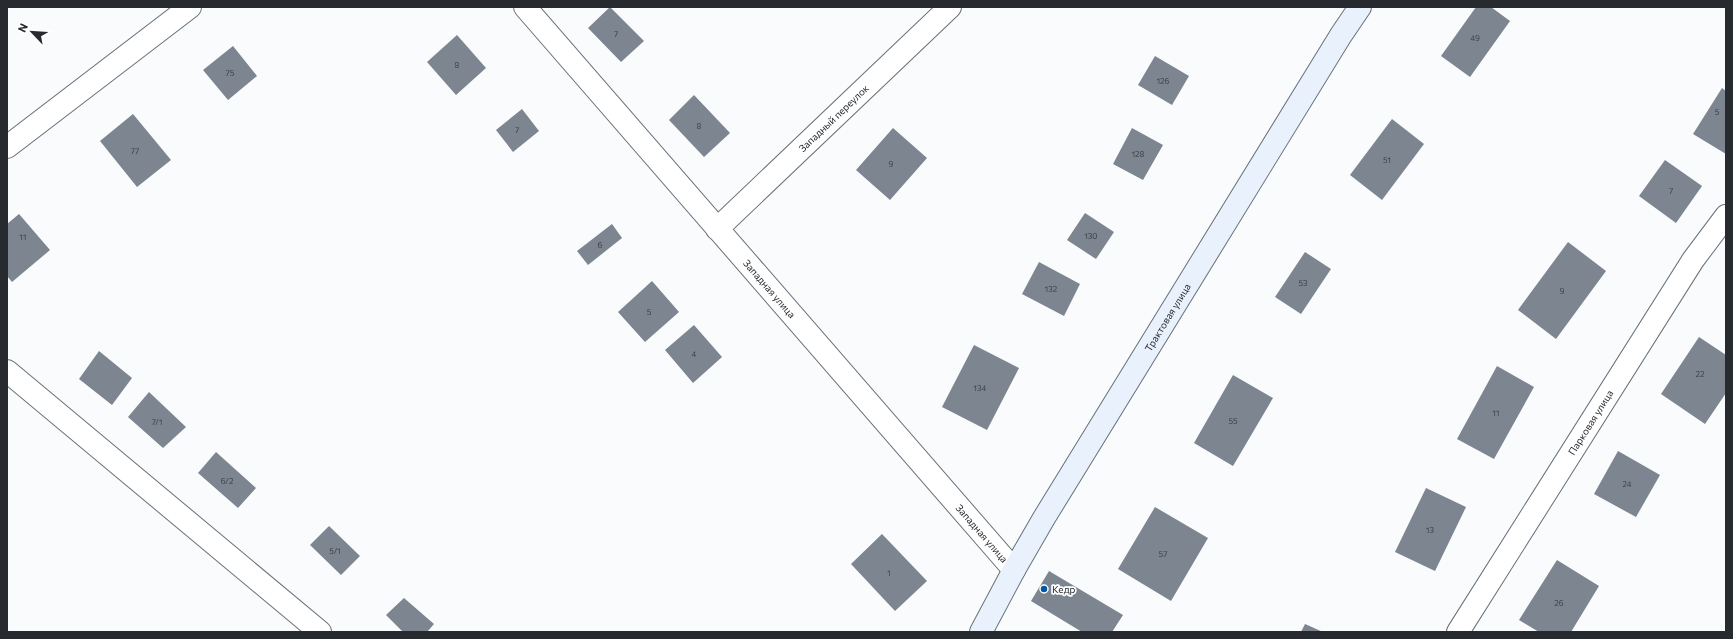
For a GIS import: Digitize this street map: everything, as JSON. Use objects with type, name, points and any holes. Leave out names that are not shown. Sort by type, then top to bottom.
[{"type":"street","points":[[7,147],[190,7]]},
{"type":"street","name":"Западная улица","points":[[525,7],[1014,570]]},
{"type":"street","name":"Западный переулок","points":[[717,229],[950,7]]},
{"type":"street","name":"Трактовая улица","points":[[981,632],[1014,570],[1337,41],[1360,7]]},
{"type":"street","name":"Парковая улица","points":[[1458,632],[1693,260],[1726,216]]},
{"type":"street","points":[[7,371],[320,632]]},
{"type":"building","points":[[610,7],[644,41],[621,62],[588,28]]},
{"type":"building","points":[[1476,7],[1491,7],[1510,21],[1470,77],[1441,56]]},
{"type":"building","points":[[457,35],[486,68],[456,95],[427,62]]},
{"type":"building","points":[[233,46],[257,76],[228,100],[203,70]]},
{"type":"building","points":[[1155,56],[1189,76],[1172,105],[1138,85]]},
{"type":"building","points":[[1722,88],[1726,91],[1726,154],[1693,134]]},
{"type":"building","points":[[694,95],[730,133],[704,157],[669,120]]},
{"type":"building","points":[[522,109],[539,131],[513,152],[496,130]]},
{"type":"building","points":[[133,114],[171,160],[137,187],[100,141]]},
{"type":"building","points":[[1392,119],[1424,144],[1382,200],[1350,175]]},
{"type":"building","points":[[893,128],[927,158],[890,200],[856,170]]},
{"type":"building","points":[[1132,128],[1163,145],[1143,180],[1113,164]]},
{"type":"building","points":[[1665,160],[1702,186],[1676,223],[1639,196]]},
{"type":"building","points":[[1085,213],[1114,232],[1096,259],[1067,240]]},
{"type":"building","points":[[19,214],[50,250],[12,282],[7,276],[7,224]]},
{"type":"building","points":[[612,224],[622,238],[588,265],[577,251]]},
{"type":"building","points":[[1568,242],[1606,271],[1556,339],[1518,310]]},
{"type":"building","points":[[1305,252],[1331,269],[1301,314],[1275,297]]},
{"type":"building","points":[[1039,262],[1080,284],[1064,316],[1022,294]]},
{"type":"building","points":[[652,281],[679,312],[645,342],[618,312]]},
{"type":"building","points":[[694,325],[722,357],[693,383],[665,350]]},
{"type":"building","points":[[1699,337],[1726,355],[1726,393],[1705,424],[1661,394]]},
{"type":"building","points":[[974,345],[1019,368],[987,430],[942,407]]},
{"type":"building","points":[[99,351],[132,378],[112,405],[79,379]]},
{"type":"building","points":[[1497,366],[1534,387],[1494,459],[1457,439]]},
{"type":"building","points":[[1233,375],[1273,398],[1233,466],[1194,443]]},
{"type":"building","points":[[149,392],[186,427],[163,448],[128,417]]},
{"type":"building","points":[[1618,451],[1660,475],[1636,517],[1594,494]]},
{"type":"building","points":[[216,452],[256,488],[238,508],[198,473]]},
{"type":"building","points":[[1426,488],[1466,507],[1435,571],[1395,552]]},
{"type":"building","points":[[1155,507],[1208,538],[1171,601],[1118,569]]},
{"type":"building","points":[[329,526],[360,556],[341,575],[310,545]]},
{"type":"building","points":[[882,534],[927,581],[895,611],[851,564]]},
{"type":"building","points":[[1557,560],[1599,586],[1571,632],[1539,632],[1519,620]]},
{"type":"building","points":[[1049,571],[1123,615],[1112,632],[1082,632],[1031,601]]},
{"type":"building","points":[[404,598],[434,624],[427,632],[403,632],[386,615]]},
{"type":"building","points":[[1305,624],[1323,632],[1301,632]]},
{"type":"place","name":"Кедр","points":[[1044,589]]}]
